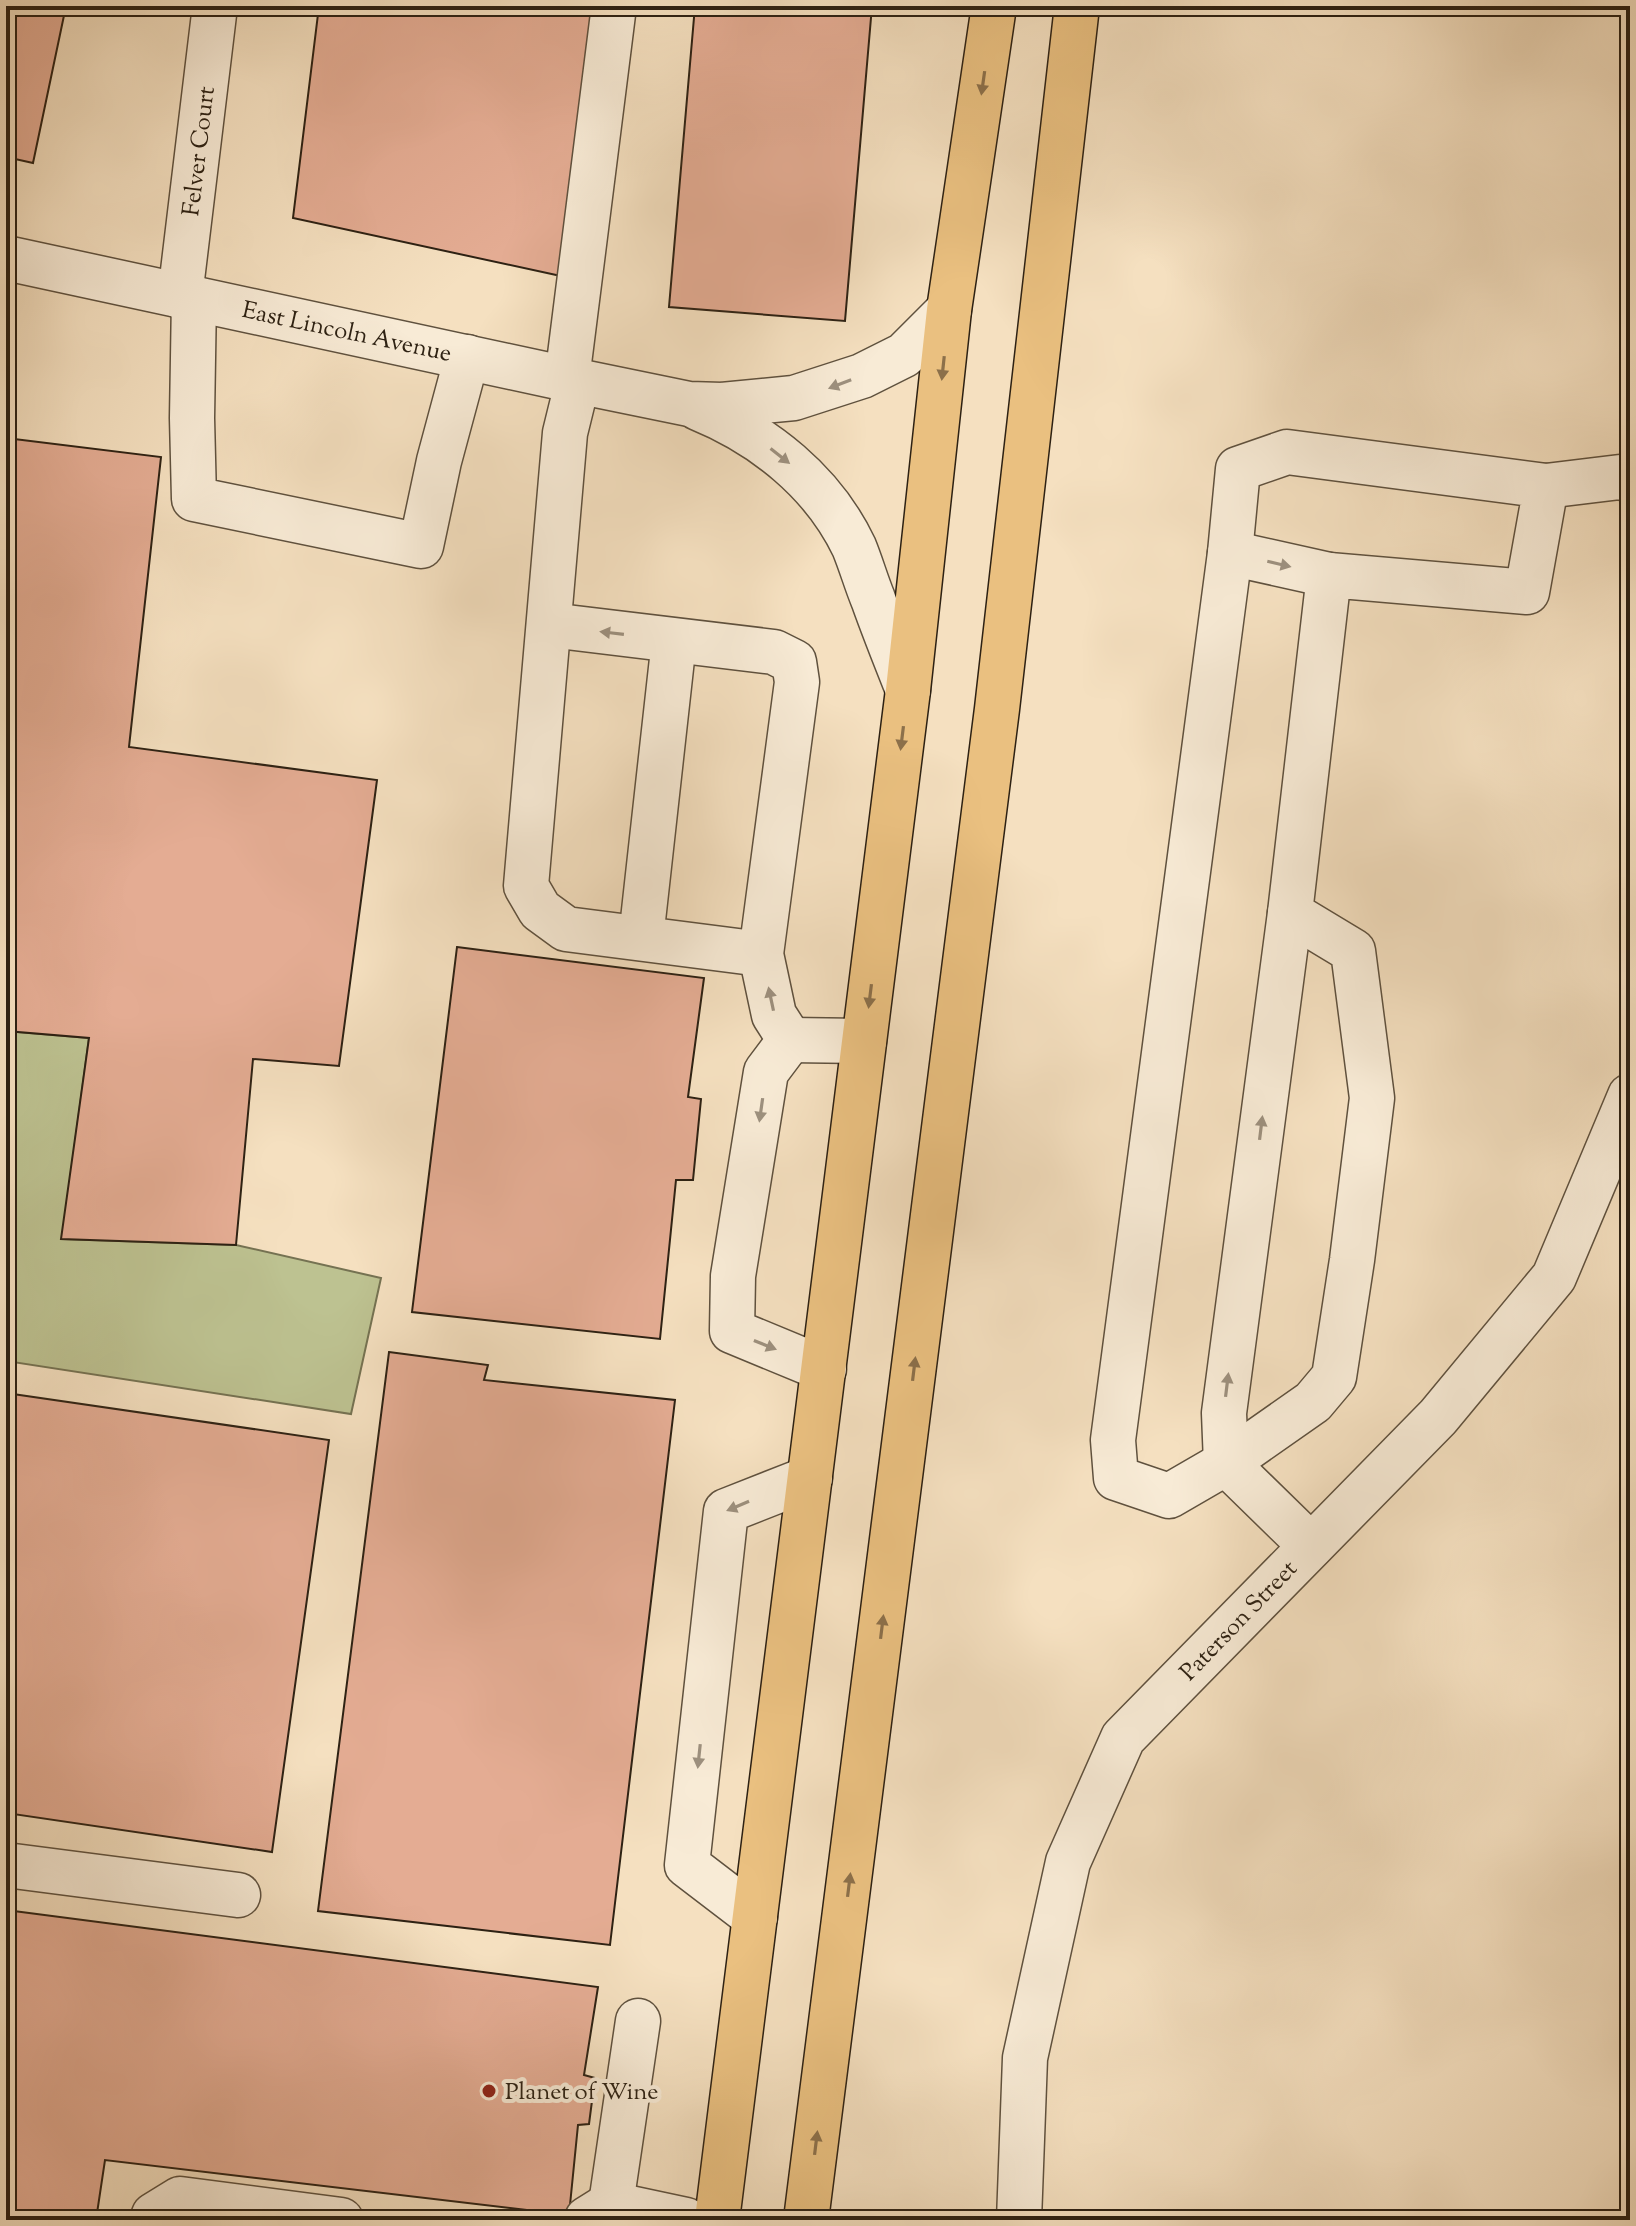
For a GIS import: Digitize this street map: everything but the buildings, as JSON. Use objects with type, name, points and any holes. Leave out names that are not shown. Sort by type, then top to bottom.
[{"type":"highway","points":[[717,2220],[908,690],[949,310],[994,6]]},
{"type":"highway","points":[[806,2220],[995,725],[1077,6]]},
{"type":"street","name":"Felver Court","points":[[215,6],[187,297],[194,499],[421,546],[439,461],[467,357]]},
{"type":"street","points":[[614,6],[565,433],[526,886],[540,910],[566,929],[761,954]]},
{"type":"street","name":"East Lincoln Avenue","points":[[6,258],[689,404],[732,422],[781,455],[803,475],[840,522],[854,548],[908,690]]},
{"type":"street","name":"East Lincoln Avenue","points":[[689,404],[758,404],[829,389],[904,355],[949,310]]},
{"type":"street","points":[[1290,913],[1353,951],[1372,1098],[1334,1377],[1313,1402],[1226,1463],[1169,1496],[1116,1478],[1113,1440],[1230,553],[1238,469],[1287,452],[1546,486],[1620,477],[1630,480]]},
{"type":"street","points":[[1230,553],[1329,575],[1527,592],[1546,486]]},
{"type":"street","points":[[1311,1546],[1226,1463],[1224,1413],[1290,913],[1329,575]]},
{"type":"street","points":[[550,625],[774,652],[794,662],[797,682],[761,954],[774,1015],[790,1040]]},
{"type":"street","points":[[641,938],[674,641]]},
{"type":"street","points":[[790,1040],[864,1041]]},
{"type":"street","points":[[790,1040],[766,1072],[733,1276],[732,1331],[824,1369]]},
{"type":"street","name":"Paterson Street","points":[[1019,2220],[1025,2058],[1068,1862],[1123,1738],[1438,1417],[1554,1277],[1630,1096]]},
{"type":"street","points":[[755,1917],[687,1865],[726,1511],[810,1478]]},
{"type":"street","points":[[6,1865],[238,1895]]},
{"type":"street","points":[[638,2021],[598,2212],[686,2220]]},
{"type":"street","points":[[152,2220],[154,2215],[180,2199],[341,2220]]},
{"type":"green space","points":[[6,1031],[89,1038],[62,1239],[236,1245],[381,1278],[351,1414],[6,1361]]},
{"type":"place","name":"Planet of Wine","points":[[489,2091]]}]
